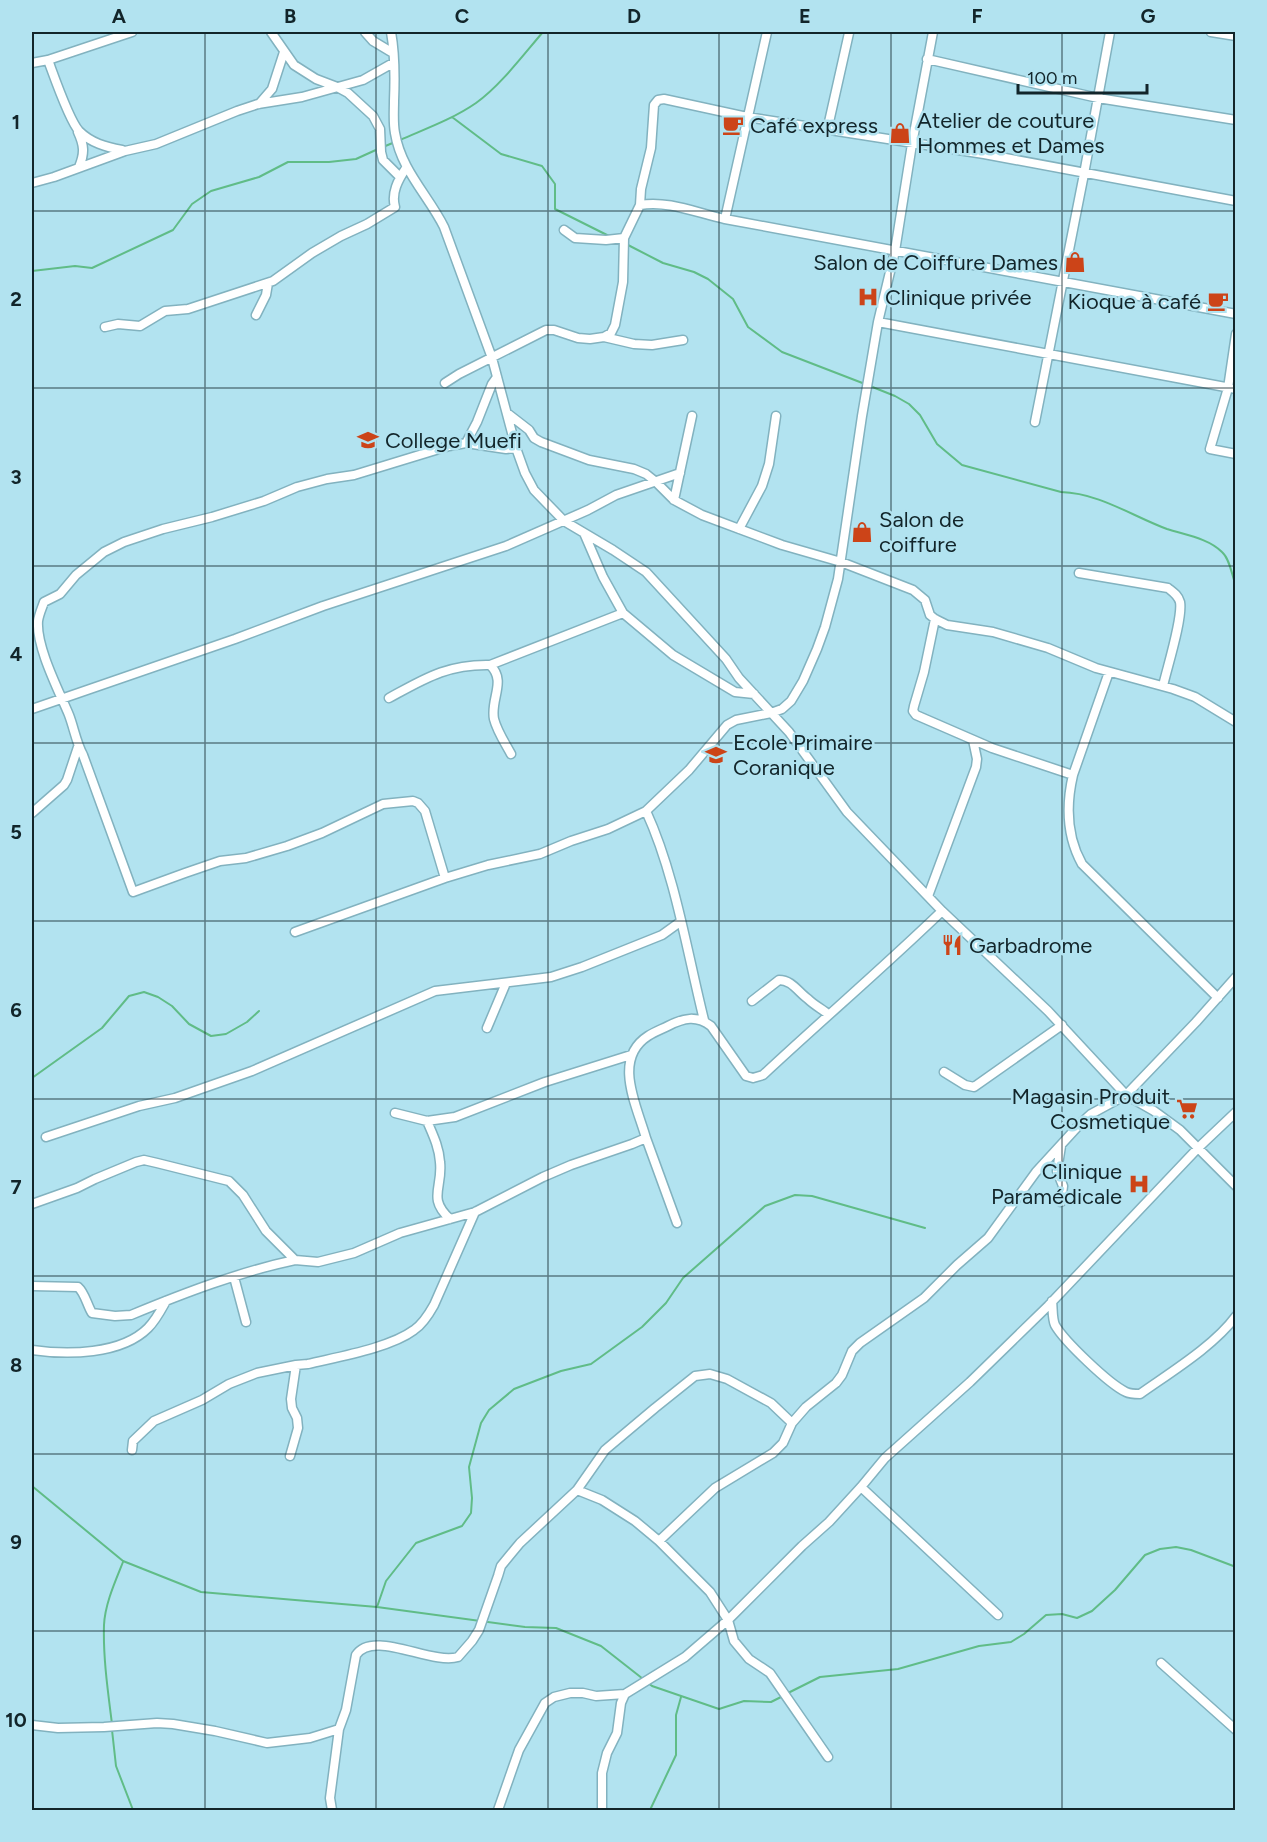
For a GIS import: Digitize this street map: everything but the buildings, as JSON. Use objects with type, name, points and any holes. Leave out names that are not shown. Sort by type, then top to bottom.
[{"type":"street","points":[[32,63],[48,60],[132,32]]},
{"type":"street","points":[[271,32],[284,52],[303,72],[348,93],[377,122],[380,129],[383,160],[400,177]]},
{"type":"street","points":[[365,32],[393,58]]},
{"type":"street","points":[[391,32],[394,133],[406,168],[435,209],[444,227],[492,358],[516,448],[534,490],[564,521],[646,572],[683,610],[726,659],[739,678],[789,732],[847,812],[942,911],[1062,1025],[1126,1095],[1154,1111],[1180,1130],[1236,1186]]},
{"type":"street","points":[[725,219],[767,32]]},
{"type":"street","points":[[295,932],[445,878],[488,865],[540,854],[608,829],[646,811],[689,770],[727,725],[736,720],[782,709],[791,701],[803,681],[825,627],[841,562],[878,322],[895,251],[933,32]]},
{"type":"street","points":[[1035,422],[1110,32]]},
{"type":"street","points":[[1211,32],[1236,36]]},
{"type":"street","points":[[826,130],[849,33]]},
{"type":"street","points":[[258,104],[272,89],[284,52]]},
{"type":"street","points":[[32,183],[124,151],[156,144],[258,104],[302,97],[363,80],[393,58]]},
{"type":"street","points":[[927,59],[1098,98],[1236,120]]},
{"type":"street","points":[[48,60],[84,146],[84,154],[79,166]]},
{"type":"street","points":[[604,337],[611,333],[615,325],[623,282],[624,237],[640,205],[641,189],[651,148],[654,105],[658,100],[664,99],[747,117],[984,154],[1236,201]]},
{"type":"street","points":[[77,129],[97,143],[124,151]]},
{"type":"street","points":[[105,327],[125,324],[140,326],[165,311],[188,309],[278,278],[312,253],[395,207],[393,195],[406,168]]},
{"type":"street","points":[[640,205],[666,204],[725,219],[1236,314]]},
{"type":"street","points":[[564,230],[575,238],[606,240],[624,237]]},
{"type":"street","points":[[256,315],[266,295],[268,283]]},
{"type":"street","points":[[878,322],[1232,388]]},
{"type":"street","points":[[445,383],[546,330],[554,330],[578,338],[604,337],[643,345],[683,340]]},
{"type":"street","points":[[1236,334],[1232,388],[1210,449],[1236,454]]},
{"type":"street","points":[[466,443],[497,376]]},
{"type":"street","points":[[507,412],[541,442],[589,460],[634,469],[646,474],[674,500],[702,515],[782,545],[841,562],[920,594],[934,620],[947,625],[993,632],[1048,648],[1095,668],[1163,686],[1195,697],[1236,722]]},
{"type":"street","points":[[674,500],[692,416]]},
{"type":"street","points":[[739,529],[762,486],[769,464],[776,416]]},
{"type":"street","points":[[445,878],[425,811],[418,803],[408,801],[383,804],[322,833],[287,846],[246,858],[220,861],[133,892],[44,651],[38,629],[40,614],[44,602],[60,594],[76,575],[114,546],[264,501],[297,487],[354,475],[448,446],[466,443],[506,449],[516,448]]},
{"type":"street","points":[[32,709],[235,639],[331,603],[506,546],[588,510],[616,495],[680,473]]},
{"type":"street","points":[[584,532],[603,577],[623,613],[673,655],[735,692],[754,694]]},
{"type":"street","points":[[1079,573],[1168,588],[1176,594],[1180,603],[1179,618],[1163,686]]},
{"type":"street","points":[[388,698],[442,670],[474,664],[490,664],[623,613]]},
{"type":"street","points":[[934,620],[924,672],[913,711],[916,715],[973,740],[1073,775]]},
{"type":"street","points":[[490,664],[496,670],[498,678],[495,722],[511,754]]},
{"type":"street","points":[[1109,672],[1073,775],[1069,801],[1071,840],[1074,850],[1082,864],[1218,998]]},
{"type":"street","points":[[928,896],[976,767],[977,759],[973,740]]},
{"type":"street","points":[[32,813],[68,780],[78,747]]},
{"type":"street","points":[[646,811],[659,839],[704,1020]]},
{"type":"street","points":[[676,1223],[646,1138],[628,1075],[631,1055],[638,1044],[647,1036],[683,1019],[704,1020],[711,1026],[747,1076],[753,1078],[763,1075],[828,1014],[890,962],[942,911]]},
{"type":"street","points":[[46,1137],[139,1106],[175,1098],[252,1071],[435,991],[551,977],[662,935],[680,922]]},
{"type":"street","points":[[659,1541],[715,1488],[773,1453],[783,1443],[792,1423],[836,1383],[852,1351],[924,1298],[988,1238],[1036,1172],[1091,1114],[1126,1095],[1236,978]]},
{"type":"street","points":[[752,1001],[783,979],[828,1014]]},
{"type":"street","points":[[487,1028],[506,983]]},
{"type":"street","points":[[944,1072],[965,1085],[974,1087],[1062,1025]]},
{"type":"street","points":[[395,1113],[428,1121],[455,1118],[545,1082],[631,1055]]},
{"type":"street","points":[[498,1810],[519,1750],[545,1703],[554,1697],[570,1693],[596,1696],[626,1694],[685,1657],[728,1620],[829,1522],[885,1458],[970,1382],[1052,1301],[1198,1148],[1236,1112]]},
{"type":"street","points":[[428,1121],[438,1147],[440,1163],[438,1204],[450,1220]]},
{"type":"street","points":[[32,1286],[78,1287],[82,1290],[92,1312],[116,1316],[130,1315],[166,1300],[263,1267],[295,1260],[318,1262],[340,1257],[400,1233],[475,1212],[543,1177],[646,1138]]},
{"type":"street","points":[[1061,1146],[1057,1171],[1064,1191],[1061,1202]]},
{"type":"street","points":[[32,1204],[144,1160],[229,1180],[243,1194],[266,1231],[295,1260]]},
{"type":"street","points":[[132,1450],[133,1441],[154,1421],[202,1400],[239,1379],[384,1345],[414,1330],[427,1318],[434,1305],[475,1212]]},
{"type":"street","points":[[234,1277],[246,1322]]},
{"type":"street","points":[[32,1350],[49,1353],[107,1349],[130,1341],[148,1328],[166,1300]]},
{"type":"street","points":[[1052,1301],[1053,1319],[1075,1349],[1107,1378],[1126,1392],[1133,1394],[1140,1394],[1187,1361],[1228,1327],[1236,1316]]},
{"type":"street","points":[[290,1456],[298,1428],[291,1399],[296,1365]]},
{"type":"street","points":[[332,1810],[330,1798],[339,1729],[346,1710],[356,1655],[360,1649],[385,1645],[441,1659],[458,1657],[479,1630],[501,1566],[520,1543],[578,1490],[605,1450],[695,1376],[710,1374],[727,1379],[771,1403],[792,1423]]},
{"type":"street","points":[[861,1487],[998,1615]]},
{"type":"street","points":[[578,1490],[589,1493],[635,1521],[659,1541],[710,1592],[728,1620],[734,1641],[749,1659],[770,1673],[828,1757]]},
{"type":"street","points":[[1161,1663],[1236,1730]]},
{"type":"street","points":[[602,1810],[602,1773],[607,1753],[619,1727],[621,1704],[626,1694]]},
{"type":"street","points":[[32,1725],[58,1728],[173,1724],[267,1743],[310,1738],[339,1729]]},
{"type":"waterway","points":[[400,140],[448,119],[476,103],[503,79],[543,32]]},
{"type":"waterway","points":[[452,117],[501,154],[542,166],[555,184],[555,209],[609,236]]},
{"type":"waterway","points":[[383,147],[395,142]]},
{"type":"waterway","points":[[32,271],[75,266],[92,268],[173,230],[192,204],[211,191],[259,177],[288,162],[329,162],[356,159],[378,149]]},
{"type":"waterway","points":[[628,245],[663,263],[694,272],[708,279],[733,299],[748,327],[782,352],[865,384]]},
{"type":"waterway","points":[[870,386],[909,404],[920,415],[937,444],[962,465],[1061,492],[1089,496],[1154,524],[1203,540],[1225,555],[1236,586]]},
{"type":"waterway","points":[[32,1078],[102,1028],[129,996],[144,992],[158,997],[172,1006],[189,1024],[211,1036],[226,1034],[247,1022],[259,1011]]},
{"type":"waterway","points":[[377,1607],[386,1581],[416,1543],[462,1526],[471,1513],[469,1467],[481,1423],[489,1410],[514,1389],[561,1371],[591,1364],[642,1327],[666,1303],[683,1278],[765,1206],[795,1195],[812,1196],[925,1228]]},
{"type":"waterway","points":[[32,1486],[123,1561],[201,1592],[377,1607],[525,1627],[556,1628],[601,1646],[652,1686],[719,1709],[744,1701],[771,1702],[783,1696]]},
{"type":"waterway","points":[[788,1693],[820,1677],[898,1669],[979,1646],[1011,1642],[1046,1615],[1062,1614],[1077,1618],[1092,1611],[1115,1590],[1145,1555],[1160,1549],[1176,1547],[1191,1550],[1236,1567]]},
{"type":"waterway","points":[[112,1724],[105,1662],[104,1625],[108,1601],[123,1562]]},
{"type":"waterway","points":[[650,1810],[676,1755],[676,1715],[681,1697]]},
{"type":"waterway","points":[[112,1730],[116,1766],[133,1810]]},
{"type":"place","name":"Café express","points":[[733,125]]},
{"type":"place","name":"Atelier de couture Hommes et Dames","points":[[900,133]]},
{"type":"place","name":"Salon de Coiffure Dames","points":[[1075,262]]},
{"type":"place","name":"Clinique privée","points":[[868,297]]},
{"type":"place","name":"Kioque à café","points":[[1218,301]]},
{"type":"place","name":"College Muefi","points":[[368,440]]},
{"type":"place","name":"Salon de coiffure","points":[[862,532]]},
{"type":"place","name":"Ecole Primaire Coranique","points":[[716,755]]},
{"type":"place","name":"Garbadrome","points":[[952,945]]},
{"type":"place","name":"Magasin Produit Cosmetique","points":[[1187,1109]]},
{"type":"place","name":"Clinique Paramédicale","points":[[1139,1184]]}]
